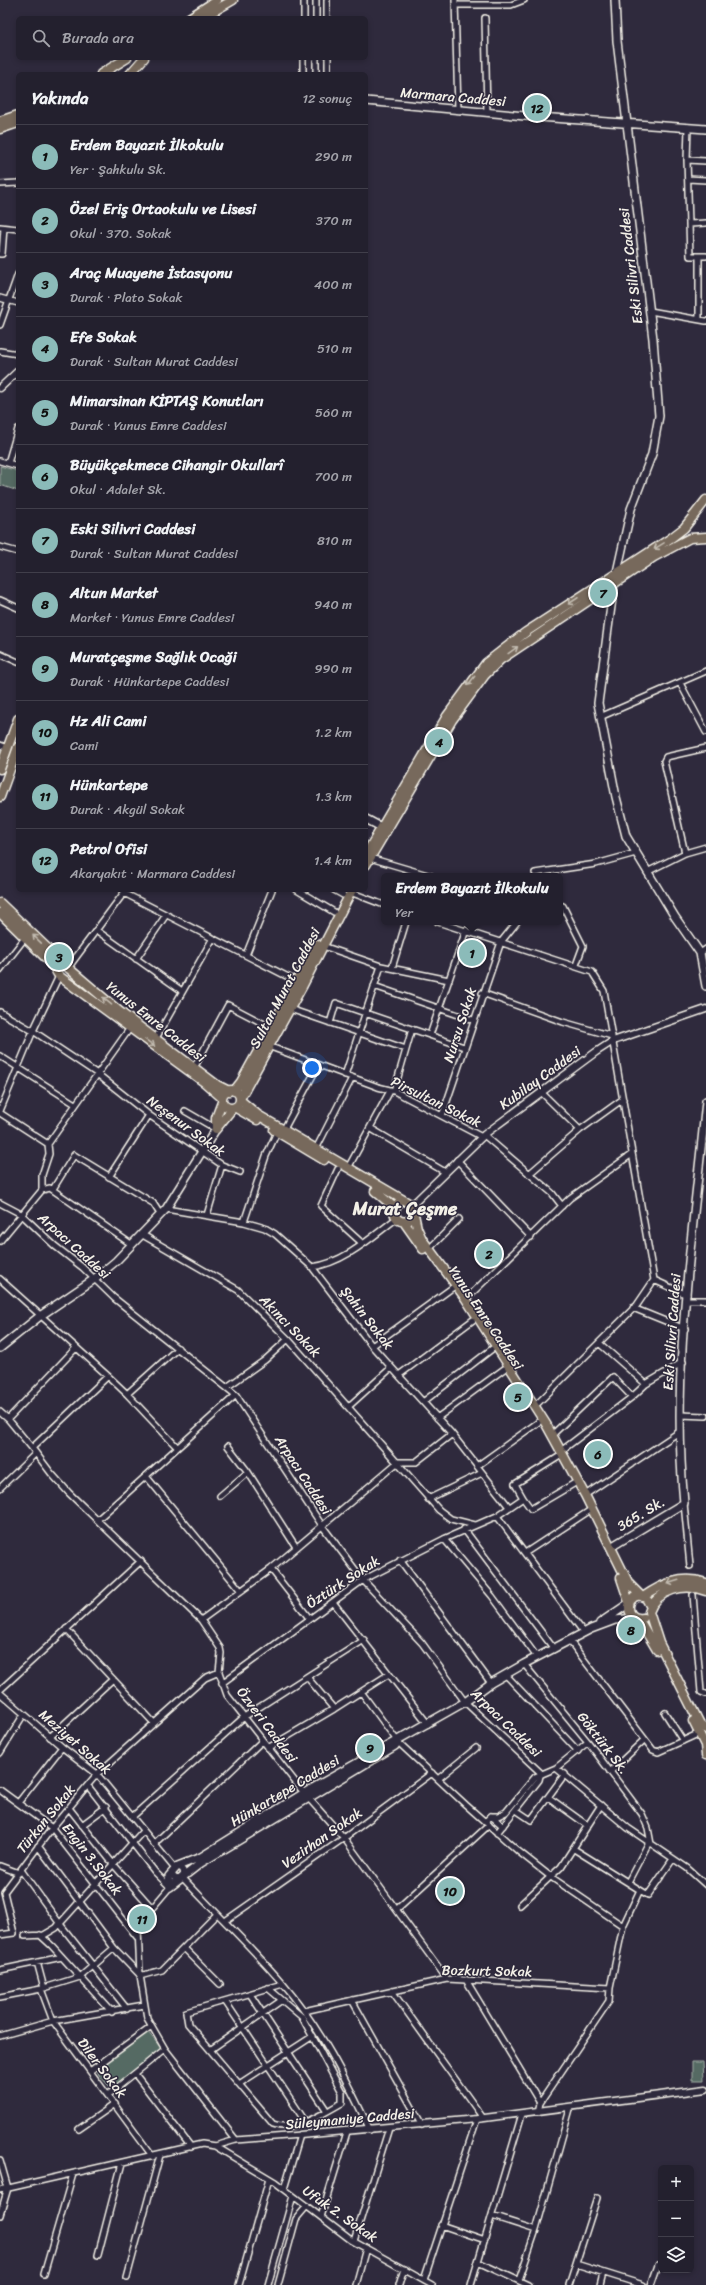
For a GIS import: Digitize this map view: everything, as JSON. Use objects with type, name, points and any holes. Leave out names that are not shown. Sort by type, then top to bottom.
[{"type":"main road","points":[[192,16],[217,0]]},
{"type":"main road","points":[[205,16],[233,0]]},
{"type":"main road","name":"Eski Silivri Caddesi","points":[[615,0],[617,41],[658,386],[658,430],[652,454],[631,509],[617,572]]},
{"type":"main road","points":[[104,72],[124,60]]},
{"type":"main road","points":[[133,72],[142,60]]},
{"type":"main road","points":[[113,66],[122,68],[128,72]]},
{"type":"main road","name":"Marmara Caddesi","points":[[368,101],[488,113],[706,129]]},
{"type":"main road","points":[[0,121],[16,116]]},
{"type":"main road","points":[[0,129],[16,124]]},
{"type":"main road","points":[[368,853],[384,829],[458,698],[486,663],[526,632],[672,537],[684,528],[706,500]]},
{"type":"main road","points":[[672,537],[678,544]]},
{"type":"main road","points":[[422,763],[486,675],[500,660],[614,584],[678,544],[690,538],[706,537]]},
{"type":"main road","points":[[617,572],[599,688],[600,717],[616,797],[626,836],[647,872],[703,951],[706,986]]},
{"type":"main road","points":[[0,770],[4,747],[16,723]]},
{"type":"main road","points":[[4,747],[16,749]]},
{"type":"main road","points":[[0,797],[16,752]]},
{"type":"main road","points":[[368,820],[384,829]]},
{"type":"main road","name":"Sultan Murat Caddesi","points":[[222,1099],[242,1082],[298,982],[334,912],[348,892]]},
{"type":"main road","name":"Sultan Murat Caddesi","points":[[216,1129],[240,1099],[323,946],[348,892]]},
{"type":"main road","name":"Yunus Emre Caddesi","points":[[0,903],[68,968],[120,1012],[217,1085],[231,1091],[240,1099]]},
{"type":"main road","points":[[0,913],[52,964],[60,975],[204,1082],[222,1099],[228,1108],[234,1108],[316,1149],[409,1204],[414,1214],[417,1228],[429,1248],[466,1299],[552,1435],[585,1496],[609,1548],[630,1584],[649,1601],[659,1644],[703,1731],[706,1755]]},
{"type":"main road","points":[[58,968],[68,968],[67,978],[60,975],[58,968]]},
{"type":"main road","points":[[0,1348],[40,1316],[93,1280],[116,1261],[166,1209],[216,1129],[216,1118],[222,1099]]},
{"type":"main road","points":[[240,1099],[258,1115],[280,1130],[338,1169],[382,1195],[395,1208],[400,1220],[410,1220],[414,1214]]},
{"type":"main road","name":"Eski Silivri Caddesi","points":[[684,1503],[679,1432],[687,1297],[706,1101]]},
{"type":"main road","points":[[395,1208],[398,1204],[409,1204]]},
{"type":"main road","name":"Yunus Emre Caddesi","points":[[400,1220],[452,1288],[561,1454],[609,1548],[629,1603]]},
{"type":"main road","name":"365. Sk.","points":[[609,1548],[684,1503]]},
{"type":"main road","points":[[588,1631],[629,1603],[634,1597],[642,1596],[664,1585],[679,1580],[690,1579],[706,1583]]},
{"type":"main road","points":[[588,1631],[615,1620],[645,1617],[666,1592],[678,1588],[695,1588],[706,1591]]},
{"type":"main road","points":[[629,1603],[628,1611],[637,1618],[654,1645],[703,1731]]},
{"type":"main road","name":"Hünkartepe Caddesi","points":[[175,1869],[201,1857],[398,1742],[465,1702],[491,1683],[588,1631]]},
{"type":"main road","points":[[170,1888],[201,1863],[307,1795]]},
{"type":"main road","points":[[170,1888],[169,1876],[175,1869]]},
{"type":"street","points":[[304,0],[304,16]]},
{"type":"street","points":[[316,0],[316,16]]},
{"type":"street","points":[[327,0],[327,16]]},
{"type":"street","points":[[458,110],[455,2],[511,5],[524,0]]},
{"type":"street","points":[[485,18],[488,113]]},
{"type":"street","points":[[303,60],[303,72]]},
{"type":"street","points":[[316,60],[316,72]]},
{"type":"street","points":[[328,60],[328,72]]},
{"type":"street","points":[[688,127],[687,160],[690,256],[706,256]]},
{"type":"street","points":[[687,160],[706,161]]},
{"type":"street","points":[[688,179],[706,180]]},
{"type":"street","points":[[0,184],[16,183]]},
{"type":"street","points":[[690,224],[706,223]]},
{"type":"street","points":[[0,254],[2,254],[2,228],[16,229]]},
{"type":"street","points":[[699,256],[699,320]]},
{"type":"street","points":[[0,324],[16,279]]},
{"type":"street","points":[[0,298],[16,302]]},
{"type":"street","points":[[650,311],[706,321]]},
{"type":"street","points":[[0,351],[16,354]]},
{"type":"street","points":[[0,388],[16,373]]},
{"type":"street","points":[[8,463],[16,436]]},
{"type":"street","points":[[0,461],[16,465]]},
{"type":"street","points":[[0,547],[16,551]]},
{"type":"street","points":[[0,600],[16,607]]},
{"type":"street","points":[[0,654],[16,660]]},
{"type":"street","points":[[600,717],[706,671]]},
{"type":"street","points":[[680,683],[706,732]]},
{"type":"street","points":[[685,853],[664,761],[666,757],[706,748]]},
{"type":"street","points":[[647,872],[685,853],[706,847]]},
{"type":"street","points":[[551,873],[596,864],[636,853]]},
{"type":"street","points":[[368,855],[422,873]]},
{"type":"street","points":[[534,865],[535,873]]},
{"type":"street","points":[[68,968],[125,892],[166,915],[298,982]]},
{"type":"street","points":[[246,955],[271,892]]},
{"type":"street","points":[[300,892],[334,912]]},
{"type":"street","points":[[348,892],[381,903]]},
{"type":"street","points":[[563,909],[583,946],[576,965]]},
{"type":"street","points":[[136,959],[166,915]]},
{"type":"street","points":[[392,968],[405,925]]},
{"type":"street","points":[[448,925],[576,965],[592,972],[604,991],[654,1280],[633,1308],[534,1407]]},
{"type":"street","name":"Nursu Sokak","points":[[442,1116],[482,993],[501,942],[515,925]]},
{"type":"street","points":[[96,930],[182,992]]},
{"type":"street","points":[[430,1035],[466,930]]},
{"type":"street","points":[[0,968],[25,938]]},
{"type":"street","points":[[156,1038],[213,938]]},
{"type":"street","points":[[323,946],[381,966],[449,980]]},
{"type":"street","points":[[345,1076],[381,966]]},
{"type":"street","points":[[48,1144],[0,1112],[32,1031],[60,975]]},
{"type":"street","points":[[374,986],[473,1020]]},
{"type":"street","points":[[482,993],[612,1038]]},
{"type":"street","points":[[330,1023],[336,1003],[464,1047]]},
{"type":"street","points":[[194,1068],[228,1005],[272,1028]]},
{"type":"street","points":[[290,1009],[359,1032],[406,1050]]},
{"type":"street","name":"Kubilay Caddesi","points":[[409,1204],[483,1136],[612,1038],[706,1009]]},
{"type":"street","name":"Neşenur Sokak","points":[[0,1012],[96,1073],[149,1115],[222,1165],[207,1215]]},
{"type":"street","points":[[0,1241],[42,1190],[42,1175],[49,1154],[48,1144],[96,1073],[130,1028]]},
{"type":"street","points":[[348,1168],[392,1091],[412,1029]]},
{"type":"street","name":"Pirsultan Sokak","points":[[268,1046],[345,1076],[392,1091],[483,1136],[552,1193],[562,1206]]},
{"type":"street","points":[[0,1056],[75,1104]]},
{"type":"street","points":[[244,1222],[266,1156],[318,1066]]},
{"type":"street","points":[[316,1149],[352,1078]]},
{"type":"street","points":[[542,1092],[580,1130]]},
{"type":"street","points":[[0,1095],[6,1099]]},
{"type":"street","points":[[529,1174],[580,1130],[623,1099]]},
{"type":"street","points":[[185,1111],[216,1129]]},
{"type":"street","points":[[109,1177],[149,1115]]},
{"type":"street","points":[[370,1128],[445,1172]]},
{"type":"street","points":[[466,1299],[570,1198],[632,1154]]},
{"type":"street","points":[[53,1189],[74,1155],[153,1203],[160,1214]]},
{"type":"street","points":[[457,1160],[531,1237]]},
{"type":"street","points":[[222,1165],[240,1172]]},
{"type":"street","points":[[338,1169],[321,1206],[363,1244]]},
{"type":"street","points":[[42,1190],[53,1189],[131,1244]]},
{"type":"street","name":"Arpacı Caddesi","points":[[0,1203],[21,1214],[55,1246],[82,1267],[93,1280],[236,1395],[323,1527],[363,1580],[422,1643],[465,1702],[541,1775]]},
{"type":"street","name":"Şahin Sokak","points":[[166,1209],[244,1222],[265,1228],[275,1234],[312,1267],[372,1346],[452,1434],[509,1507]]},
{"type":"street","points":[[312,1267],[322,1266],[363,1244],[400,1220]]},
{"type":"street","points":[[429,1248],[459,1220]]},
{"type":"street","name":"Akıncı Sokak","points":[[141,1234],[238,1290],[288,1339],[398,1462],[428,1499],[444,1515],[475,1525]]},
{"type":"street","points":[[0,1279],[127,1394],[177,1447]]},
{"type":"street","points":[[654,1280],[687,1297],[706,1300]]},
{"type":"street","points":[[372,1346],[452,1288]]},
{"type":"street","points":[[633,1308],[685,1329]]},
{"type":"street","points":[[399,1375],[473,1320]]},
{"type":"street","points":[[227,1387],[265,1360],[288,1339]]},
{"type":"street","points":[[599,1343],[646,1384]]},
{"type":"street","points":[[8,1419],[76,1348]]},
{"type":"street","points":[[127,1394],[178,1348]]},
{"type":"street","points":[[423,1402],[492,1349]]},
{"type":"street","points":[[575,1483],[531,1509],[515,1484],[561,1454],[646,1384],[683,1362]]},
{"type":"street","points":[[348,1407],[391,1368]]},
{"type":"street","points":[[437,1418],[504,1369]]},
{"type":"street","points":[[32,1448],[108,1376]]},
{"type":"street","points":[[552,1435],[613,1377],[632,1397]]},
{"type":"street","points":[[97,1520],[236,1395]]},
{"type":"street","name":"Özveri Caddesi","points":[[0,1412],[8,1419],[32,1448],[50,1473],[201,1620],[222,1653],[219,1672],[227,1695],[262,1741],[344,1838],[447,1979]]},
{"type":"street","points":[[680,1414],[706,1416]]},
{"type":"street","points":[[477,1466],[540,1421]]},
{"type":"street","points":[[585,1496],[679,1432]]},
{"type":"street","points":[[201,1620],[271,1569],[296,1546],[323,1527],[398,1462],[416,1462],[452,1434]]},
{"type":"street","points":[[228,1446],[248,1472],[296,1546]]},
{"type":"street","points":[[0,1488],[36,1453]]},
{"type":"street","points":[[220,1496],[248,1472]]},
{"type":"street","points":[[428,1499],[482,1473]]},
{"type":"street","points":[[146,1476],[241,1591]]},
{"type":"street","name":"Öztürk Sokak","points":[[222,1682],[363,1580],[464,1529],[497,1516],[523,1498]]},
{"type":"street","name":"Eski Silivri Caddesi","points":[[684,1503],[690,1566]]},
{"type":"street","points":[[525,1553],[589,1511]]},
{"type":"street","points":[[497,1516],[588,1631]]},
{"type":"street","points":[[464,1529],[554,1649]]},
{"type":"street","points":[[444,1539],[492,1596],[537,1657]]},
{"type":"street","points":[[0,1692],[141,1560]]},
{"type":"street","points":[[400,1560],[491,1683]]},
{"type":"street","points":[[271,1569],[309,1618]]},
{"type":"street","points":[[693,1596],[701,1692],[706,1694]]},
{"type":"street","points":[[333,1602],[428,1724]]},
{"type":"street","points":[[66,1629],[154,1723]]},
{"type":"street","points":[[132,1817],[244,1717],[364,1640]]},
{"type":"street","points":[[569,1640],[653,1750],[658,1752],[703,1731]]},
{"type":"street","name":"Göktürk Sk.","points":[[524,1664],[588,1742],[642,1814],[648,1828],[650,1843]]},
{"type":"street","name":"Türkan Sokak","points":[[0,1935],[14,1933],[4,1892],[52,1828],[97,1774],[205,1678],[219,1672]]},
{"type":"street","points":[[268,1748],[362,1693],[389,1674]]},
{"type":"street","points":[[506,1675],[578,1751]]},
{"type":"street","points":[[307,1677],[334,1709]]},
{"type":"street","points":[[50,1737],[113,1679]]},
{"type":"street","name":"Meziyet Sokak","points":[[0,1692],[50,1737],[97,1774],[175,1869],[178,1868],[182,1870],[182,1877]]},
{"type":"street","points":[[362,1693],[398,1742],[497,1833],[551,1877],[623,1926]]},
{"type":"street","points":[[665,1713],[683,1741]]},
{"type":"street","points":[[0,1753],[24,1714]]},
{"type":"street","points":[[610,1772],[644,1740]]},
{"type":"street","points":[[154,1844],[262,1741]]},
{"type":"street","points":[[491,1816],[498,1816],[506,1812],[535,1778],[556,1768],[588,1742]]},
{"type":"street","points":[[18,1803],[62,1747]]},
{"type":"street","points":[[438,1779],[476,1748]]},
{"type":"street","points":[[556,1768],[601,1805],[706,1885]]},
{"type":"street","name":"Vezirhan Sokak","points":[[225,1921],[344,1838],[432,1773]]},
{"type":"street","points":[[516,1810],[531,1820],[565,1774]]},
{"type":"street","points":[[497,1833],[539,1780],[541,1775]]},
{"type":"street","points":[[88,1786],[106,1807],[155,1872],[170,1888],[142,1920],[137,1937],[144,2005],[150,2026],[165,2049],[236,2140]]},
{"type":"street","name":"Engin 3.Sokak","points":[[0,1790],[52,1828],[137,1937]]},
{"type":"street","points":[[548,1797],[587,1825]]},
{"type":"street","points":[[520,1905],[551,1877],[574,1848],[587,1825],[601,1805]]},
{"type":"street","points":[[82,1825],[106,1807]]},
{"type":"street","points":[[69,1808],[114,1865],[152,1908]]},
{"type":"street","points":[[397,1909],[487,1824],[491,1816]]},
{"type":"street","points":[[491,1816],[503,1826]]},
{"type":"street","points":[[25,1936],[44,1935],[60,1924],[143,1831]]},
{"type":"street","points":[[628,1882],[650,1843]]},
{"type":"street","points":[[38,1846],[79,1904],[114,1948],[140,1976]]},
{"type":"street","points":[[574,1848],[648,1895],[673,1859]]},
{"type":"street","points":[[0,1866],[20,1871],[127,2009]]},
{"type":"street","points":[[182,1877],[283,1984],[304,2011],[345,2078],[370,2130]]},
{"type":"street","points":[[538,2112],[540,2103],[609,2001],[610,1988],[623,1926],[640,1890]]},
{"type":"street","points":[[140,1976],[162,1970],[216,1914]]},
{"type":"street","points":[[40,1935],[112,2012]]},
{"type":"street","points":[[0,1997],[43,1988],[80,1977],[114,1948]]},
{"type":"street","points":[[184,1948],[220,1984]]},
{"type":"street","points":[[0,1970],[62,1958]]},
{"type":"street","name":"Diler Sokak","points":[[37,1962],[53,2021],[153,2157]]},
{"type":"street","name":"Bozkurt Sokak","points":[[304,2011],[447,1979],[610,1988]]},
{"type":"street","points":[[466,1980],[540,2103]]},
{"type":"street","points":[[268,1988],[302,2017],[342,2092],[342,2103],[293,2127],[282,2128],[273,2124],[188,2024],[186,2012],[225,2000],[250,1994],[268,1988],[283,1984]]},
{"type":"street","points":[[392,1991],[483,2118]]},
{"type":"street","points":[[250,1994],[327,2111]]},
{"type":"street","points":[[225,2000],[305,2122]]},
{"type":"street","points":[[210,2050],[264,2014],[282,2000]]},
{"type":"street","points":[[352,2000],[422,2125]]},
{"type":"street","points":[[0,2036],[53,2021],[112,2012],[144,2005]]},
{"type":"street","points":[[90,2071],[150,2026]]},
{"type":"street","points":[[239,2084],[312,2036]]},
{"type":"street","points":[[108,2095],[165,2049]]},
{"type":"street","points":[[135,2074],[191,2147]]},
{"type":"street","name":"Süleymaniye Caddesi","points":[[0,2190],[153,2157],[202,2144],[214,2146],[236,2140],[347,2132],[477,2120],[483,2118],[570,2109],[706,2089]]},
{"type":"street","points":[[79,2128],[115,2104]]},
{"type":"street","points":[[519,2280],[536,2230],[570,2109]]},
{"type":"street","points":[[471,2285],[522,2114]]},
{"type":"street","points":[[424,2280],[477,2120]]},
{"type":"street","points":[[354,2241],[388,2128]]},
{"type":"street","points":[[321,2217],[347,2132]]},
{"type":"street","points":[[284,2189],[300,2135]]},
{"type":"street","name":"Ufuk 2. Sokak","points":[[214,2146],[284,2189],[354,2241],[432,2285]]},
{"type":"street","points":[[127,2277],[160,2155]]},
{"type":"street","points":[[0,2160],[8,2188],[0,2215]]},
{"type":"street","points":[[98,2255],[122,2163]]},
{"type":"street","points":[[44,2274],[73,2174]]},
{"type":"street","points":[[239,2285],[269,2179]]},
{"type":"street","points":[[268,2285],[293,2196]]},
{"type":"street","points":[[569,2285],[597,2198]]},
{"type":"street","points":[[278,2285],[296,2219],[307,2206]]},
{"type":"street","points":[[492,2216],[536,2230]]},
{"type":"street","points":[[441,2225],[485,2240]]},
{"type":"street","points":[[356,2285],[366,2248]]},
{"type":"street","points":[[478,2262],[528,2285]]},
{"type":"street","points":[[576,2264],[643,2285]]},
{"type":"street","points":[[650,2285],[658,2265]]},
{"type":"street","points":[[399,2285],[404,2269]]},
{"type":"street","points":[[600,2285],[603,2273]]},
{"type":"green space","points":[[0,466],[16,470],[16,490],[0,485]]},
{"type":"green space","points":[[147,2031],[161,2048],[117,2084],[109,2086],[99,2075],[97,2070]]},
{"type":"green space","points":[[692,2062],[703,2062],[704,2080],[692,2080]]},
{"type":"place","name":"Petrol Ofisi","points":[[537,108]]},
{"type":"place","name":"Eski Silivri Caddesi","points":[[603,593]]},
{"type":"place","name":"Efe Sokak","points":[[439,742]]},
{"type":"place","name":"Erdem Bayazıt İlkokulu","points":[[472,953]]},
{"type":"place","name":"Araç Muayene İstasyonu","points":[[59,957]]},
{"type":"place","name":"Özel Eriş Ortaokulu ve Lisesi","points":[[489,1254]]},
{"type":"place","name":"Mimarsinan KİPTAŞ Konutları","points":[[518,1397]]},
{"type":"place","name":"Büyükçekmece Cihangir Okullarî","points":[[598,1454]]},
{"type":"place","name":"Altun Market","points":[[631,1630]]},
{"type":"place","name":"Muratçeşme Sağlık Ocaği","points":[[370,1748]]},
{"type":"place","name":"Hz Ali Cami","points":[[450,1891]]},
{"type":"place","name":"Hünkartepe","points":[[142,1919]]},
{"type":"district","name":"Murat Çeşme","points":[[405,1209]]}]
